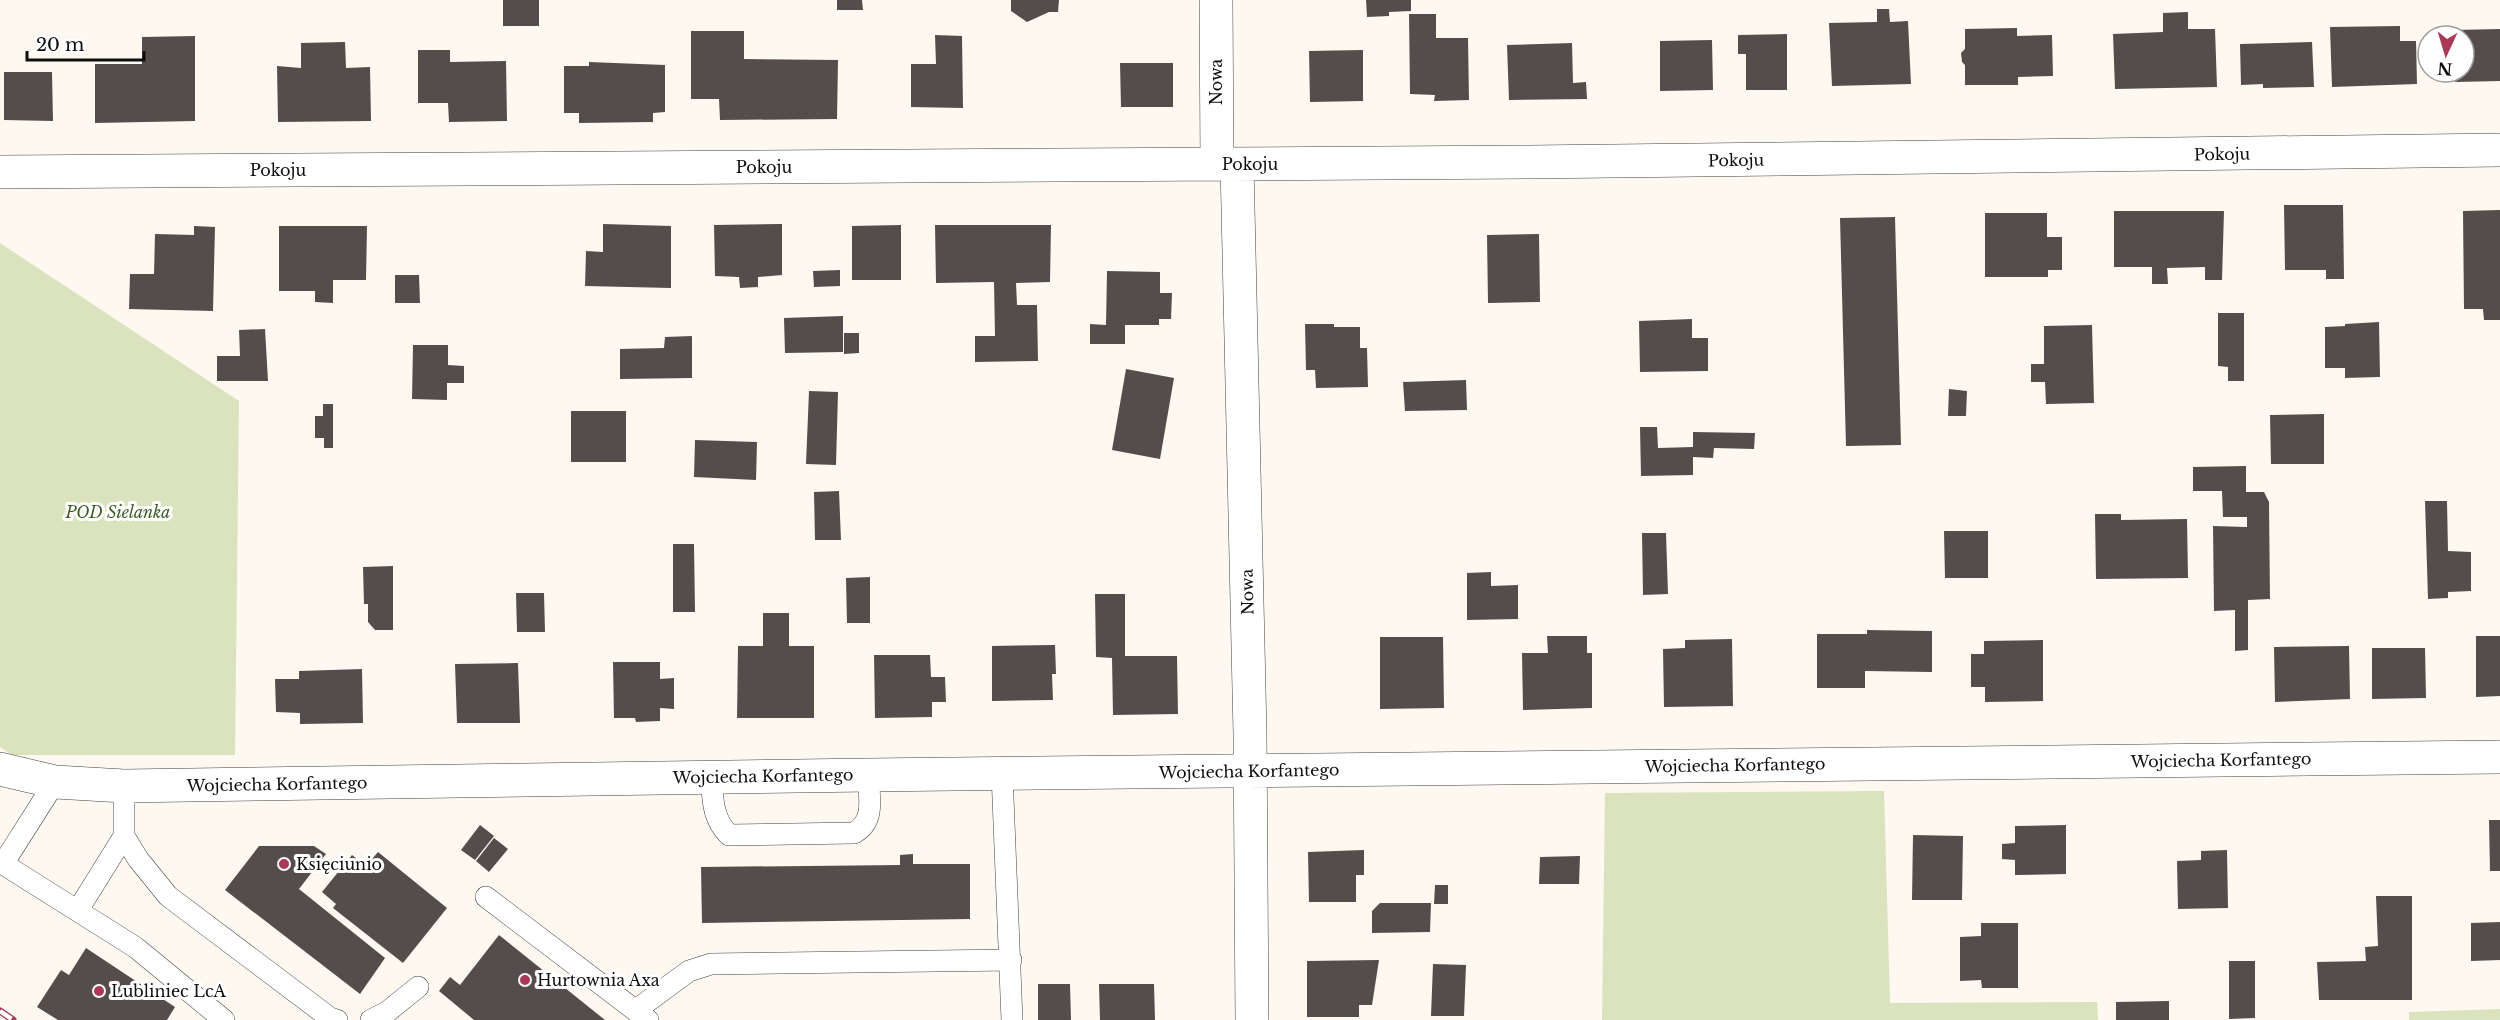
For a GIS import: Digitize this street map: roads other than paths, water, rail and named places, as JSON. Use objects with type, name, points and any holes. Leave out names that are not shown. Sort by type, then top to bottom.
[{"type":"street","name":"Nowa","points":[[1216,0],[1227,164],[1250,772],[1252,1020]]},
{"type":"street","name":"Pokoju","points":[[0,172],[1227,164],[2500,150]]},
{"type":"street","name":"Wojciecha Korfantego","points":[[0,769],[55,782],[124,786],[1002,773],[2500,757]]},
{"type":"lane","points":[[1002,773],[1012,1020]]},
{"type":"lane","points":[[711,777],[714,813],[720,825],[729,835],[854,834],[864,828],[870,817],[868,775]]},
{"type":"lane","points":[[55,782],[2,863],[135,947],[224,1020]]},
{"type":"lane","points":[[124,786],[124,836],[138,859],[168,896],[330,1018],[337,1020]]},
{"type":"lane","points":[[78,910],[124,836]]},
{"type":"lane","points":[[486,897],[642,1015],[689,970],[711,964],[1011,960]]},
{"type":"lane","points":[[371,1020],[387,1012],[418,987]]},
{"type":"railway","points":[[0,1011],[13,1020]]},
{"type":"place","name":"Księciunio","points":[[284,864]]},
{"type":"place","name":"Hurtownia Axa","points":[[525,980]]},
{"type":"place","name":"Lubliniec LcA","points":[[99,991]]},
{"type":"park label","name":"POD Sielanka","points":[[118,512]]}]
